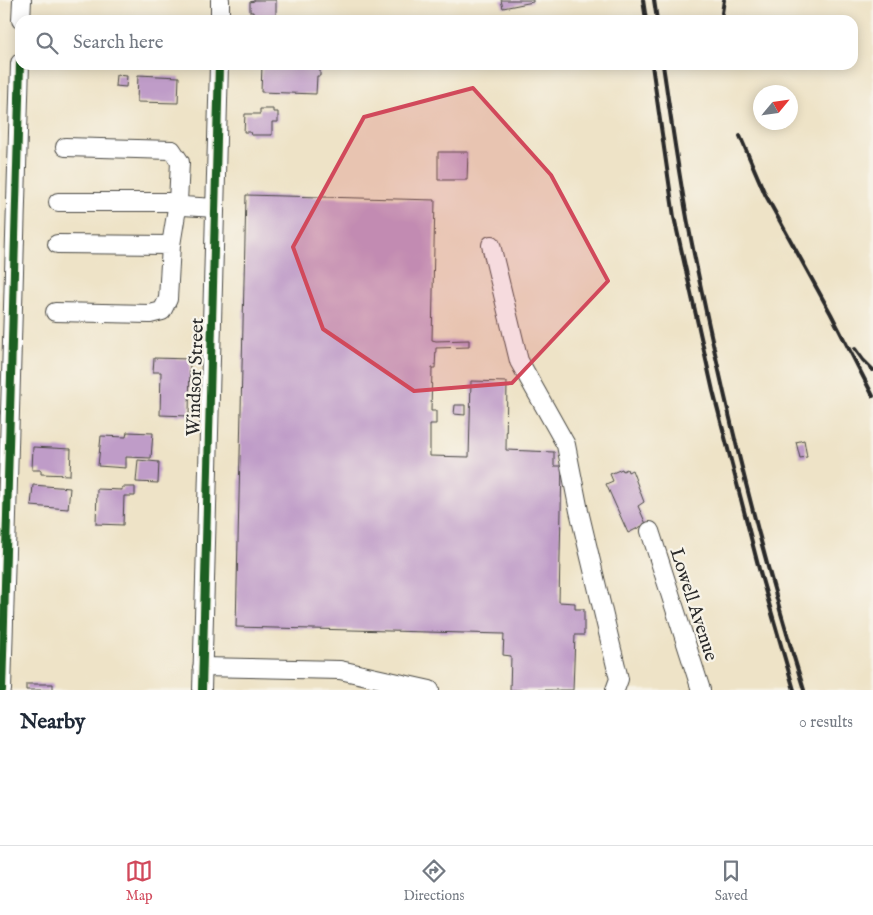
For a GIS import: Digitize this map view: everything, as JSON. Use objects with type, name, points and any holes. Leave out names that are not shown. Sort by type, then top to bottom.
[{"type":"street","points":[[21,15],[22,0]]},
{"type":"street","points":[[220,0],[220,15]]},
{"type":"street","points":[[2,690],[20,70]]},
{"type":"street","name":"Windsor Street","points":[[202,690],[218,70]]},
{"type":"street","points":[[55,312],[150,314],[162,311],[168,299],[171,245],[178,202],[180,162],[172,150],[65,147]]},
{"type":"street","points":[[58,202],[178,202],[183,206],[215,208]]},
{"type":"street","points":[[57,244],[171,245]]},
{"type":"street","points":[[491,245],[519,360],[566,445],[579,511],[619,679],[615,690]]},
{"type":"street","name":"Lowell Avenue","points":[[650,531],[701,690]]},
{"type":"street","points":[[202,667],[340,670],[430,690]]},
{"type":"highlighted area","points":[[473,88],[551,175],[608,281],[512,383],[414,391],[323,329],[293,247],[364,117]]},
{"type":"building","points":[[276,0],[276,15],[253,15],[253,12],[250,12],[250,2]]},
{"type":"building","points":[[501,0],[533,0],[533,2],[503,8]]},
{"type":"building","points":[[262,70],[320,70],[320,76],[317,76],[316,94],[261,92]]},
{"type":"building","points":[[116,75],[127,76],[126,87],[115,86]]},
{"type":"building","points":[[138,75],[179,77],[178,103],[137,102]]},
{"type":"building","points":[[260,109],[273,109],[273,112],[278,112],[278,122],[272,122],[272,135],[251,135],[250,132],[244,132],[245,114],[260,114]]},
{"type":"building","points":[[438,152],[468,152],[467,180],[438,180]]},
{"type":"building","points":[[246,195],[435,200],[432,340],[469,340],[469,347],[436,348],[435,368],[432,368],[431,411],[436,411],[436,424],[430,424],[430,456],[469,457],[471,381],[507,382],[506,450],[554,452],[554,466],[562,466],[559,602],[575,603],[575,609],[584,609],[584,635],[575,635],[573,690],[510,690],[511,656],[503,655],[504,634],[236,627]]},
{"type":"building","points":[[154,358],[190,359],[189,416],[160,415],[161,372],[153,372]]},
{"type":"building","points":[[455,405],[465,405],[465,415],[454,414]]},
{"type":"building","points":[[127,432],[153,433],[151,458],[126,457],[126,468],[98,466],[101,436],[126,437]]},
{"type":"building","points":[[804,440],[807,457],[800,458],[796,442]]},
{"type":"building","points":[[33,447],[71,449],[70,475],[41,474],[41,470],[32,470]]},
{"type":"building","points":[[138,460],[159,462],[158,483],[136,482]]},
{"type":"building","points":[[622,469],[623,471],[627,469],[628,472],[632,470],[644,502],[638,506],[646,524],[628,533],[606,484],[613,481],[610,474]]},
{"type":"building","points":[[33,485],[70,488],[68,509],[31,506]]},
{"type":"building","points":[[122,487],[135,487],[135,496],[124,496],[123,525],[96,524],[97,489],[122,490]]},
{"type":"building","points":[[26,684],[53,684],[53,690],[26,690]]},
{"type":"railway","points":[[643,0],[645,15]]},
{"type":"railway","points":[[654,0],[656,15]]},
{"type":"railway","points":[[722,13],[724,0]]},
{"type":"railway","points":[[653,70],[674,217],[713,391],[759,569],[794,690]]},
{"type":"railway","points":[[664,70],[688,222],[716,356],[756,524],[804,690]]},
{"type":"railway","points":[[740,136],[765,194],[831,314],[873,396]]},
{"type":"railway","points":[[855,349],[873,370]]},
{"type":"cycle path","points":[[2,690],[20,70]]},
{"type":"cycle path","points":[[202,690],[219,70]]}]
